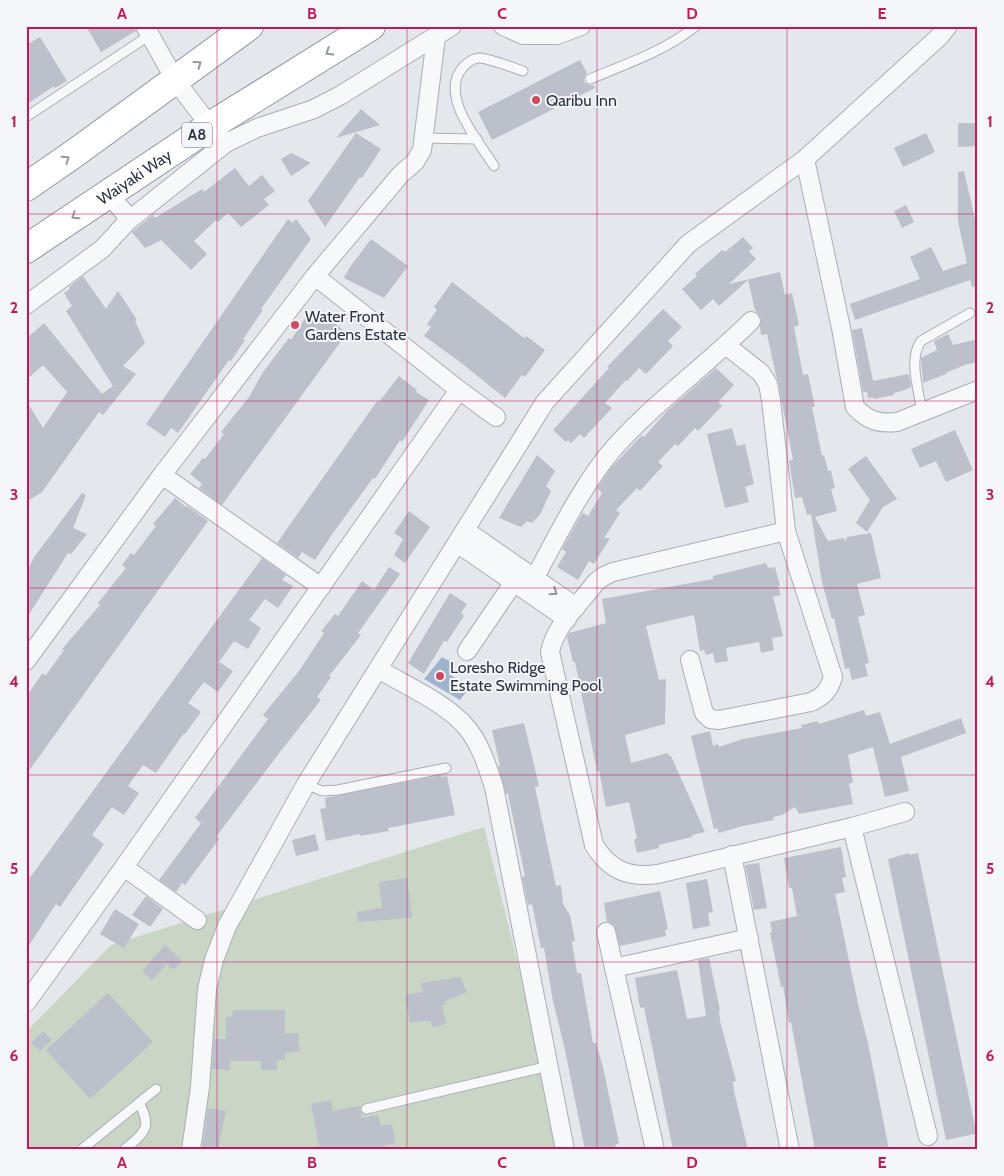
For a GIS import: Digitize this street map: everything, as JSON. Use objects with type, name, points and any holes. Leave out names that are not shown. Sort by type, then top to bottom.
[{"type":"highway","points":[[26,187],[75,154],[249,26]]},
{"type":"highway","name":"Waiyaki Way","points":[[26,249],[108,194],[218,134],[370,26]]},
{"type":"street","points":[[26,305],[102,250],[128,221],[218,134],[257,128],[314,109],[452,26]]},
{"type":"street","points":[[503,26],[523,34],[581,26]]},
{"type":"street","points":[[192,1150],[200,1086],[207,989],[214,960],[227,926],[306,784],[545,402],[688,244],[805,159],[940,36],[948,26]]},
{"type":"street","points":[[148,31],[175,80],[218,134]]},
{"type":"street","points":[[26,662],[162,475],[315,276],[400,174],[416,162],[422,150],[424,138],[436,37]]},
{"type":"street","points":[[805,159],[856,407],[864,416],[884,424],[897,422],[978,390]]},
{"type":"street","points":[[108,194],[124,212],[128,221]]},
{"type":"street","points":[[315,276],[496,417]]},
{"type":"street","points":[[534,579],[587,486],[613,449],[651,410],[726,346],[752,321]]},
{"type":"street","points":[[690,660],[704,713],[710,719],[719,720],[811,702],[823,696],[829,689],[833,677],[786,531],[768,384],[761,373],[726,346]]},
{"type":"street","points":[[26,1003],[124,867],[459,390]]},
{"type":"street","points":[[162,475],[321,587]]},
{"type":"street","points":[[786,531],[613,572],[604,576],[596,582],[552,640],[550,652],[594,845],[599,853],[615,867],[627,874],[640,876],[658,874],[852,827],[905,812]]},
{"type":"street","points":[[461,537],[534,579],[572,613]]},
{"type":"street","points":[[461,537],[514,582],[572,613]]},
{"type":"street","points":[[467,652],[514,582]]},
{"type":"street","points":[[378,669],[452,712],[467,728],[481,750],[494,787],[565,1150]]},
{"type":"street","points":[[852,827],[928,1136]]},
{"type":"street","points":[[732,855],[790,1150]]},
{"type":"street","points":[[124,867],[198,920]]},
{"type":"street","points":[[606,932],[655,1150]]},
{"type":"street","points":[[614,968],[748,938]]},
{"type":"lane","points":[[590,80],[666,46],[696,26]]},
{"type":"lane","points":[[26,117],[148,31]]},
{"type":"lane","points":[[494,166],[462,115],[456,101],[457,78],[461,70],[473,60],[480,58],[523,71]]},
{"type":"lane","points":[[424,138],[477,139]]},
{"type":"lane","points":[[922,412],[914,363],[917,347],[921,341],[970,313]]},
{"type":"lane","points":[[306,784],[322,791],[338,790],[446,768]]},
{"type":"lane","points":[[366,1109],[549,1066]]},
{"type":"lane","points":[[81,1150],[156,1089]]},
{"type":"lane","points":[[124,1150],[144,1132],[146,1122],[139,1103]]},
{"type":"green space","points":[[484,827],[564,1150],[26,1150],[26,1032],[111,945]]},
{"type":"water","name":"Loresho Ridge Estate Swimming Pool","points":[[442,657],[455,664],[449,674],[470,687],[460,700],[424,679]]},
{"type":"building","points":[[86,26],[134,26],[136,31],[101,52]]},
{"type":"building","points":[[40,37],[67,81],[55,88],[54,86],[26,105],[26,45]]},
{"type":"building","name":"Qaribu Inn","points":[[580,60],[587,73],[584,82],[593,85],[595,88],[492,140],[478,112]]},
{"type":"building","points":[[361,109],[380,125],[336,138]]},
{"type":"building","points":[[958,123],[978,123],[978,146],[958,147]]},
{"type":"building","points":[[356,133],[381,149],[325,227],[308,201]]},
{"type":"building","points":[[926,133],[935,152],[903,167],[894,148]]},
{"type":"building","points":[[291,153],[311,163],[291,176],[281,159]]},
{"type":"building","points":[[235,168],[249,186],[262,175],[275,191],[264,199],[269,205],[241,227],[228,213],[218,222],[216,220],[194,241],[207,254],[191,270],[161,240],[145,248],[132,232],[153,215],[155,218],[202,189],[204,192]]},
{"type":"building","points":[[964,171],[978,232],[978,286],[972,287],[970,280],[855,320],[850,304],[920,279],[910,257],[931,247],[943,271],[967,263],[958,221],[958,172]]},
{"type":"building","points":[[906,205],[914,222],[902,228],[894,211]]},
{"type":"building","points":[[288,219],[293,223],[296,219],[311,239],[261,309],[263,310],[243,339],[245,340],[231,361],[229,360],[178,433],[171,428],[165,437],[146,424]]},
{"type":"building","points":[[743,237],[753,248],[749,251],[756,259],[729,284],[780,272],[785,295],[792,293],[799,325],[794,327],[803,375],[808,374],[815,407],[812,407],[822,456],[824,455],[828,471],[831,471],[835,488],[831,489],[837,511],[815,517],[828,541],[844,538],[845,542],[847,537],[871,533],[881,578],[857,584],[865,615],[858,617],[869,663],[865,664],[868,676],[852,680],[849,668],[845,669],[834,618],[832,619],[822,582],[811,514],[807,515],[802,497],[795,498],[789,461],[793,460],[778,382],[767,334],[761,335],[761,318],[755,310],[748,280],[719,306],[713,299],[701,310],[682,289],[697,276],[695,274],[722,250],[725,252]]},
{"type":"building","points":[[371,239],[408,266],[384,298],[344,278]]},
{"type":"building","points":[[83,276],[106,309],[118,291],[137,320],[135,321],[145,343],[123,366],[136,374],[103,415],[99,412],[42,492],[26,502],[26,400],[43,428],[67,392],[43,365],[26,380],[26,339],[44,323],[102,394],[113,386],[66,311],[72,306],[64,293]]},
{"type":"building","points":[[452,282],[524,338],[526,336],[545,350],[525,377],[522,375],[505,398],[424,336],[431,327],[427,324],[437,310],[434,307]]},
{"type":"building","points":[[663,309],[682,327],[668,341],[673,346],[646,374],[639,368],[626,380],[605,403],[612,408],[584,438],[580,434],[571,443],[568,440],[566,442],[553,430],[609,368],[607,367]]},
{"type":"building","points":[[309,312],[324,321],[327,317],[347,333],[222,505],[199,488],[202,484],[190,474],[203,458],[205,459],[224,434],[221,432],[249,397],[263,372],[289,338],[291,340]]},
{"type":"building","points":[[862,328],[873,381],[909,374],[911,387],[894,393],[894,395],[874,399],[873,397],[868,398],[867,392],[863,392],[852,330]]},
{"type":"building","points":[[948,334],[953,345],[978,339],[978,362],[964,365],[923,383],[921,358],[937,350],[934,341]]},
{"type":"building","points":[[716,368],[734,385],[718,402],[722,406],[698,431],[695,428],[678,446],[675,444],[658,462],[663,466],[640,491],[637,488],[616,510],[620,513],[604,538],[610,538],[594,564],[589,561],[578,580],[557,567],[566,552],[562,549],[580,517],[583,513],[588,516],[602,493],[597,488],[611,468],[642,435],[644,437],[667,411]]},
{"type":"building","points":[[399,376],[417,390],[416,392],[429,400],[402,442],[400,440],[375,479],[373,478],[315,560],[302,552],[298,558],[277,543],[377,401],[379,402]]},
{"type":"building","points":[[732,428],[737,446],[745,444],[754,484],[745,487],[749,502],[725,508],[707,434]]},
{"type":"building","points":[[955,430],[973,470],[946,482],[936,461],[920,468],[911,449]]},
{"type":"building","points":[[537,455],[555,471],[546,486],[551,491],[541,513],[532,523],[527,521],[521,527],[499,518]]},
{"type":"building","points":[[866,456],[897,499],[883,507],[867,532],[856,523],[870,500],[848,469]]},
{"type":"building","points":[[82,493],[86,495],[73,528],[87,534],[71,554],[68,553],[26,619],[26,572],[35,556]]},
{"type":"building","points":[[175,498],[208,521],[26,775],[26,697],[42,674],[46,675],[64,650],[62,649],[100,605],[98,603],[126,568],[122,565],[131,553],[134,555],[156,526],[153,524]]},
{"type":"building","points":[[409,511],[430,527],[405,563],[394,555],[403,539],[394,533]]},
{"type":"building","points":[[262,558],[286,575],[282,580],[293,586],[278,608],[265,599],[249,620],[261,628],[248,649],[234,641],[219,662],[233,671],[218,692],[204,682],[188,703],[201,712],[156,773],[143,765],[128,786],[139,793],[124,815],[112,807],[92,835],[104,844],[60,907],[56,904],[26,950],[26,883]]},
{"type":"building","points":[[766,563],[768,568],[775,567],[781,595],[773,597],[783,636],[772,638],[774,650],[761,653],[759,642],[726,648],[728,661],[715,663],[713,653],[706,655],[704,650],[700,651],[694,615],[646,626],[659,680],[666,679],[665,724],[625,735],[631,763],[668,753],[705,832],[659,845],[659,848],[637,853],[634,840],[637,838],[629,802],[606,807],[575,662],[573,662],[567,637],[569,633],[606,623],[602,599],[713,579],[713,576]]},
{"type":"building","points":[[389,567],[400,574],[358,633],[361,635],[329,676],[331,677],[317,697],[321,700],[216,837],[219,839],[185,885],[182,883],[176,892],[159,880],[201,823],[195,818],[268,719],[263,715],[299,671],[324,633],[321,631],[335,614],[338,616],[362,581],[374,590]]},
{"type":"building","points":[[450,593],[467,604],[461,613],[464,616],[447,642],[444,641],[424,674],[408,663]]},
{"type":"building","points":[[864,710],[866,716],[880,712],[890,744],[961,718],[966,733],[901,757],[909,791],[885,797],[873,747],[848,755],[853,782],[849,784],[853,804],[799,814],[795,807],[782,815],[773,817],[774,820],[719,833],[717,828],[714,829],[691,736],[710,731],[713,746],[718,744],[719,747],[743,739],[802,728],[801,725],[818,721],[819,724]]},
{"type":"building","points":[[524,723],[539,786],[535,787],[556,886],[561,885],[563,904],[570,915],[575,941],[572,942],[577,973],[581,973],[593,1043],[596,1043],[603,1067],[619,1143],[615,1145],[617,1150],[585,1150],[553,1001],[544,948],[541,948],[532,904],[528,905],[522,877],[525,876],[508,794],[506,794],[498,766],[500,766],[492,730]]},
{"type":"building","points":[[441,775],[441,777],[447,776],[455,815],[388,828],[389,831],[360,836],[360,834],[326,841],[320,809],[326,808],[325,798]]},
{"type":"building","points":[[315,834],[319,850],[296,856],[292,840]]},
{"type":"building","points":[[841,847],[846,877],[842,878],[845,892],[835,894],[868,1043],[889,1150],[815,1150],[791,1022],[789,1023],[783,986],[781,987],[770,933],[772,932],[770,922],[797,916],[792,888],[789,888],[784,858]]},
{"type":"building","points":[[909,853],[909,855],[918,853],[975,1126],[975,1134],[946,1140],[888,859]]},
{"type":"building","points":[[759,863],[767,908],[754,910],[745,865]]},
{"type":"building","points":[[407,878],[412,918],[358,922],[356,912],[382,908],[379,882]]},
{"type":"building","points":[[707,879],[713,912],[708,913],[710,926],[693,929],[686,883]]},
{"type":"building","points":[[660,891],[668,929],[665,930],[666,936],[620,946],[614,925],[607,922],[604,903]]},
{"type":"building","points":[[146,896],[163,909],[150,927],[132,915]]},
{"type":"building","points":[[115,909],[139,924],[124,948],[100,934]]},
{"type":"building","points":[[165,945],[182,961],[173,970],[167,964],[152,980],[142,971]]},
{"type":"building","points":[[709,958],[720,1010],[720,1021],[736,1081],[733,1082],[734,1091],[748,1150],[673,1150],[644,1007],[640,1008],[635,978],[677,970],[687,1019],[706,1016],[698,960]]},
{"type":"building","points":[[460,977],[467,992],[444,1002],[444,1005],[442,1005],[446,1024],[432,1027],[431,1021],[427,1022],[427,1020],[410,1023],[405,995],[423,992],[421,983]]},
{"type":"building","points":[[108,993],[153,1042],[90,1099],[46,1050]]},
{"type":"building","points":[[233,1010],[285,1010],[285,1034],[298,1033],[300,1051],[285,1053],[285,1060],[277,1060],[277,1070],[261,1070],[261,1061],[230,1061],[230,1070],[212,1069],[214,1039],[226,1039],[226,1017],[232,1017]]},
{"type":"building","points":[[43,1031],[52,1040],[40,1051],[31,1043]]},
{"type":"building","points":[[331,1100],[333,1111],[359,1106],[362,1118],[378,1115],[381,1126],[392,1124],[396,1143],[384,1145],[385,1150],[320,1150],[311,1104]]},
{"type":"building","points":[[208,1108],[226,1111],[218,1150],[202,1150]]},
{"type":"place","name":"Qaribu Inn","points":[[536,100]]},
{"type":"place","name":"Water Front Gardens Estate","points":[[295,325]]},
{"type":"place","name":"Loresho Ridge Estate Swimming Pool","points":[[440,676]]}]
